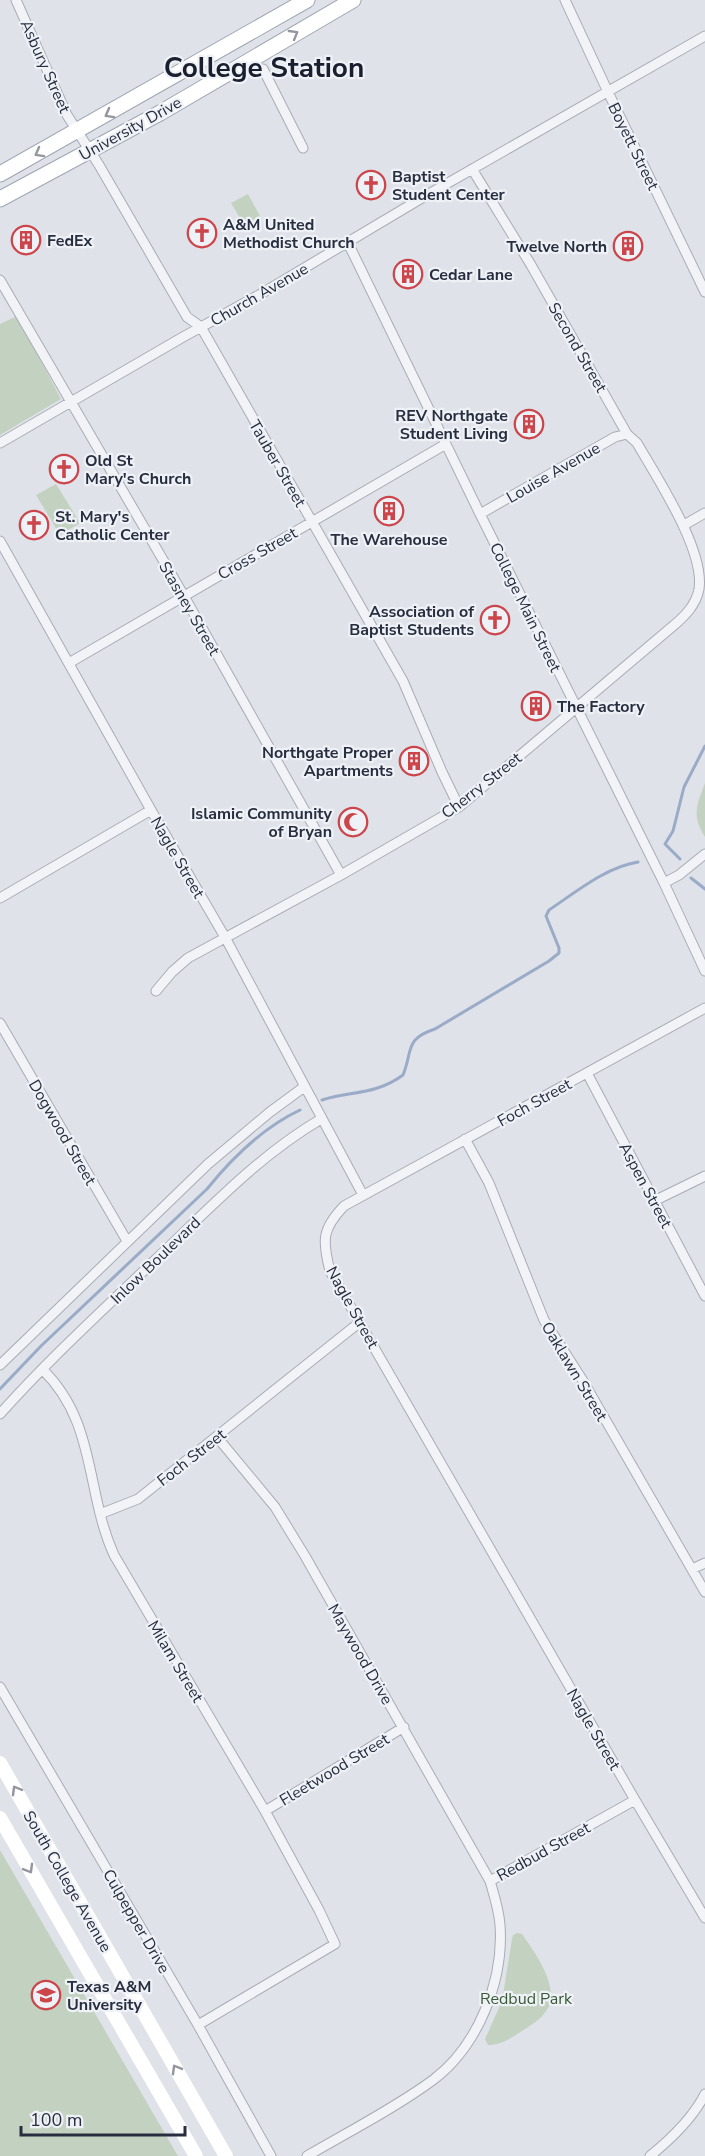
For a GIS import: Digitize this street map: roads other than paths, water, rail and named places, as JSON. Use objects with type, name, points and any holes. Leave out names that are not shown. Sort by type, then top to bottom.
[{"type":"main road","name":"University Drive","points":[[0,174],[307,0]]},
{"type":"main road","name":"University Drive","points":[[0,199],[160,113],[353,0]]},
{"type":"main road","name":"South College Avenue","points":[[0,1763],[226,2156]]},
{"type":"main road","name":"South College Avenue","points":[[0,1818],[196,2156]]},
{"type":"main road","points":[[42,1891],[66,1878]]},
{"type":"street","name":"Asbury Street","points":[[16,0],[67,114],[77,131]]},
{"type":"street","name":"Boyett Street","points":[[565,0],[705,292]]},
{"type":"street","name":"Church Avenue","points":[[0,443],[705,36]]},
{"type":"street","points":[[263,69],[303,148]]},
{"type":"street","name":"Tauber Street","points":[[77,131],[187,317],[201,327],[403,681],[459,807]]},
{"type":"street","name":"Second Street","points":[[472,169],[531,265],[627,434],[637,443],[684,525]]},
{"type":"street","name":"College Main Street","points":[[348,243],[705,970]]},
{"type":"street","name":"Stasney Street","points":[[0,280],[70,404],[184,596],[341,875]]},
{"type":"street","name":"Louise Avenue","points":[[480,514],[615,437],[627,434]]},
{"type":"street","name":"Cross Street","points":[[69,663],[446,444]]},
{"type":"street","points":[[684,525],[705,513]]},
{"type":"street","name":"Cherry Street","points":[[156,991],[188,958],[341,875],[459,807],[673,626],[694,604],[699,590],[699,561],[684,525]]},
{"type":"street","name":"Nagle Street","points":[[0,541],[226,939],[363,1195],[345,1206],[331,1220],[324,1238],[330,1271],[634,1800],[705,1918]]},
{"type":"street","points":[[0,898],[151,810]]},
{"type":"street","points":[[664,883],[705,854]]},
{"type":"street","name":"Foch Street","points":[[363,1195],[705,1008]]},
{"type":"street","name":"Dogwood Street","points":[[0,1023],[127,1241]]},
{"type":"street","name":"Aspen Street","points":[[587,1073],[705,1296]]},
{"type":"street","name":"Inlow Boulevard","points":[[0,1365],[127,1241],[241,1135],[304,1088]]},
{"type":"street","name":"Inlow Boulevard","points":[[0,1414],[42,1369],[251,1168],[290,1138],[321,1119]]},
{"type":"street","name":"Oaklawn Street","points":[[465,1139],[489,1183],[544,1320],[583,1381],[705,1592]]},
{"type":"street","points":[[654,1201],[705,1176]]},
{"type":"street","name":"Foch Street","points":[[100,1514],[138,1499],[360,1322]]},
{"type":"street","name":"Milam Street","points":[[42,1369],[63,1393],[79,1423],[106,1537],[114,1555],[265,1811],[320,1910],[335,1944],[198,2025]]},
{"type":"street","name":"Maywood Drive","points":[[217,1437],[275,1507],[404,1727],[490,1881]]},
{"type":"street","points":[[692,1569],[705,1563]]},
{"type":"street","name":"Culpepper Drive","points":[[0,1687],[272,2156]]},
{"type":"street","name":"Fleetwood Street","points":[[265,1811],[404,1727]]},
{"type":"street","name":"Redbud Street","points":[[307,2156],[434,2079],[469,2043],[489,2001],[497,1965],[500,1927],[490,1881],[634,1800]]},
{"type":"street","points":[[650,2156],[683,2125],[705,2094]]},
{"type":"waterway","points":[[680,859],[665,844],[673,831],[684,787],[705,746]]},
{"type":"waterway","points":[[322,1100],[383,1086],[403,1075],[411,1047],[418,1037],[435,1029],[559,953],[546,916],[549,910],[614,869],[638,862]]},
{"type":"waterway","points":[[691,878],[705,889]]},
{"type":"waterway","points":[[0,1389],[41,1346],[207,1189],[238,1155],[261,1134],[300,1110]]},
{"type":"place","name":"Baptist Student Center","points":[[371,185]]},
{"type":"place","name":"A&M United Methodist Church","points":[[202,233]]},
{"type":"place","name":"FedEx","points":[[26,240]]},
{"type":"place","name":"Twelve North","points":[[628,246]]},
{"type":"place","name":"Cedar Lane","points":[[408,274]]},
{"type":"place","name":"REV Northgate Student Living","points":[[529,424]]},
{"type":"place","name":"Old St Mary's Church","points":[[64,469]]},
{"type":"place","name":"The Warehouse","points":[[389,511]]},
{"type":"place","name":"St. Mary's Catholic Center","points":[[34,525]]},
{"type":"place","name":"Association of Baptist Students","points":[[495,620]]},
{"type":"place","name":"The Factory","points":[[536,706]]},
{"type":"place","name":"Northgate Proper Apartments","points":[[414,761]]},
{"type":"place","name":"Islamic Community of Bryan","points":[[353,822]]},
{"type":"place","name":"Texas A&M University","points":[[46,1995]]},
{"type":"district","name":"College Station","points":[[264,67]]},
{"type":"park label","name":"Redbud Park","points":[[526,1998]]}]
